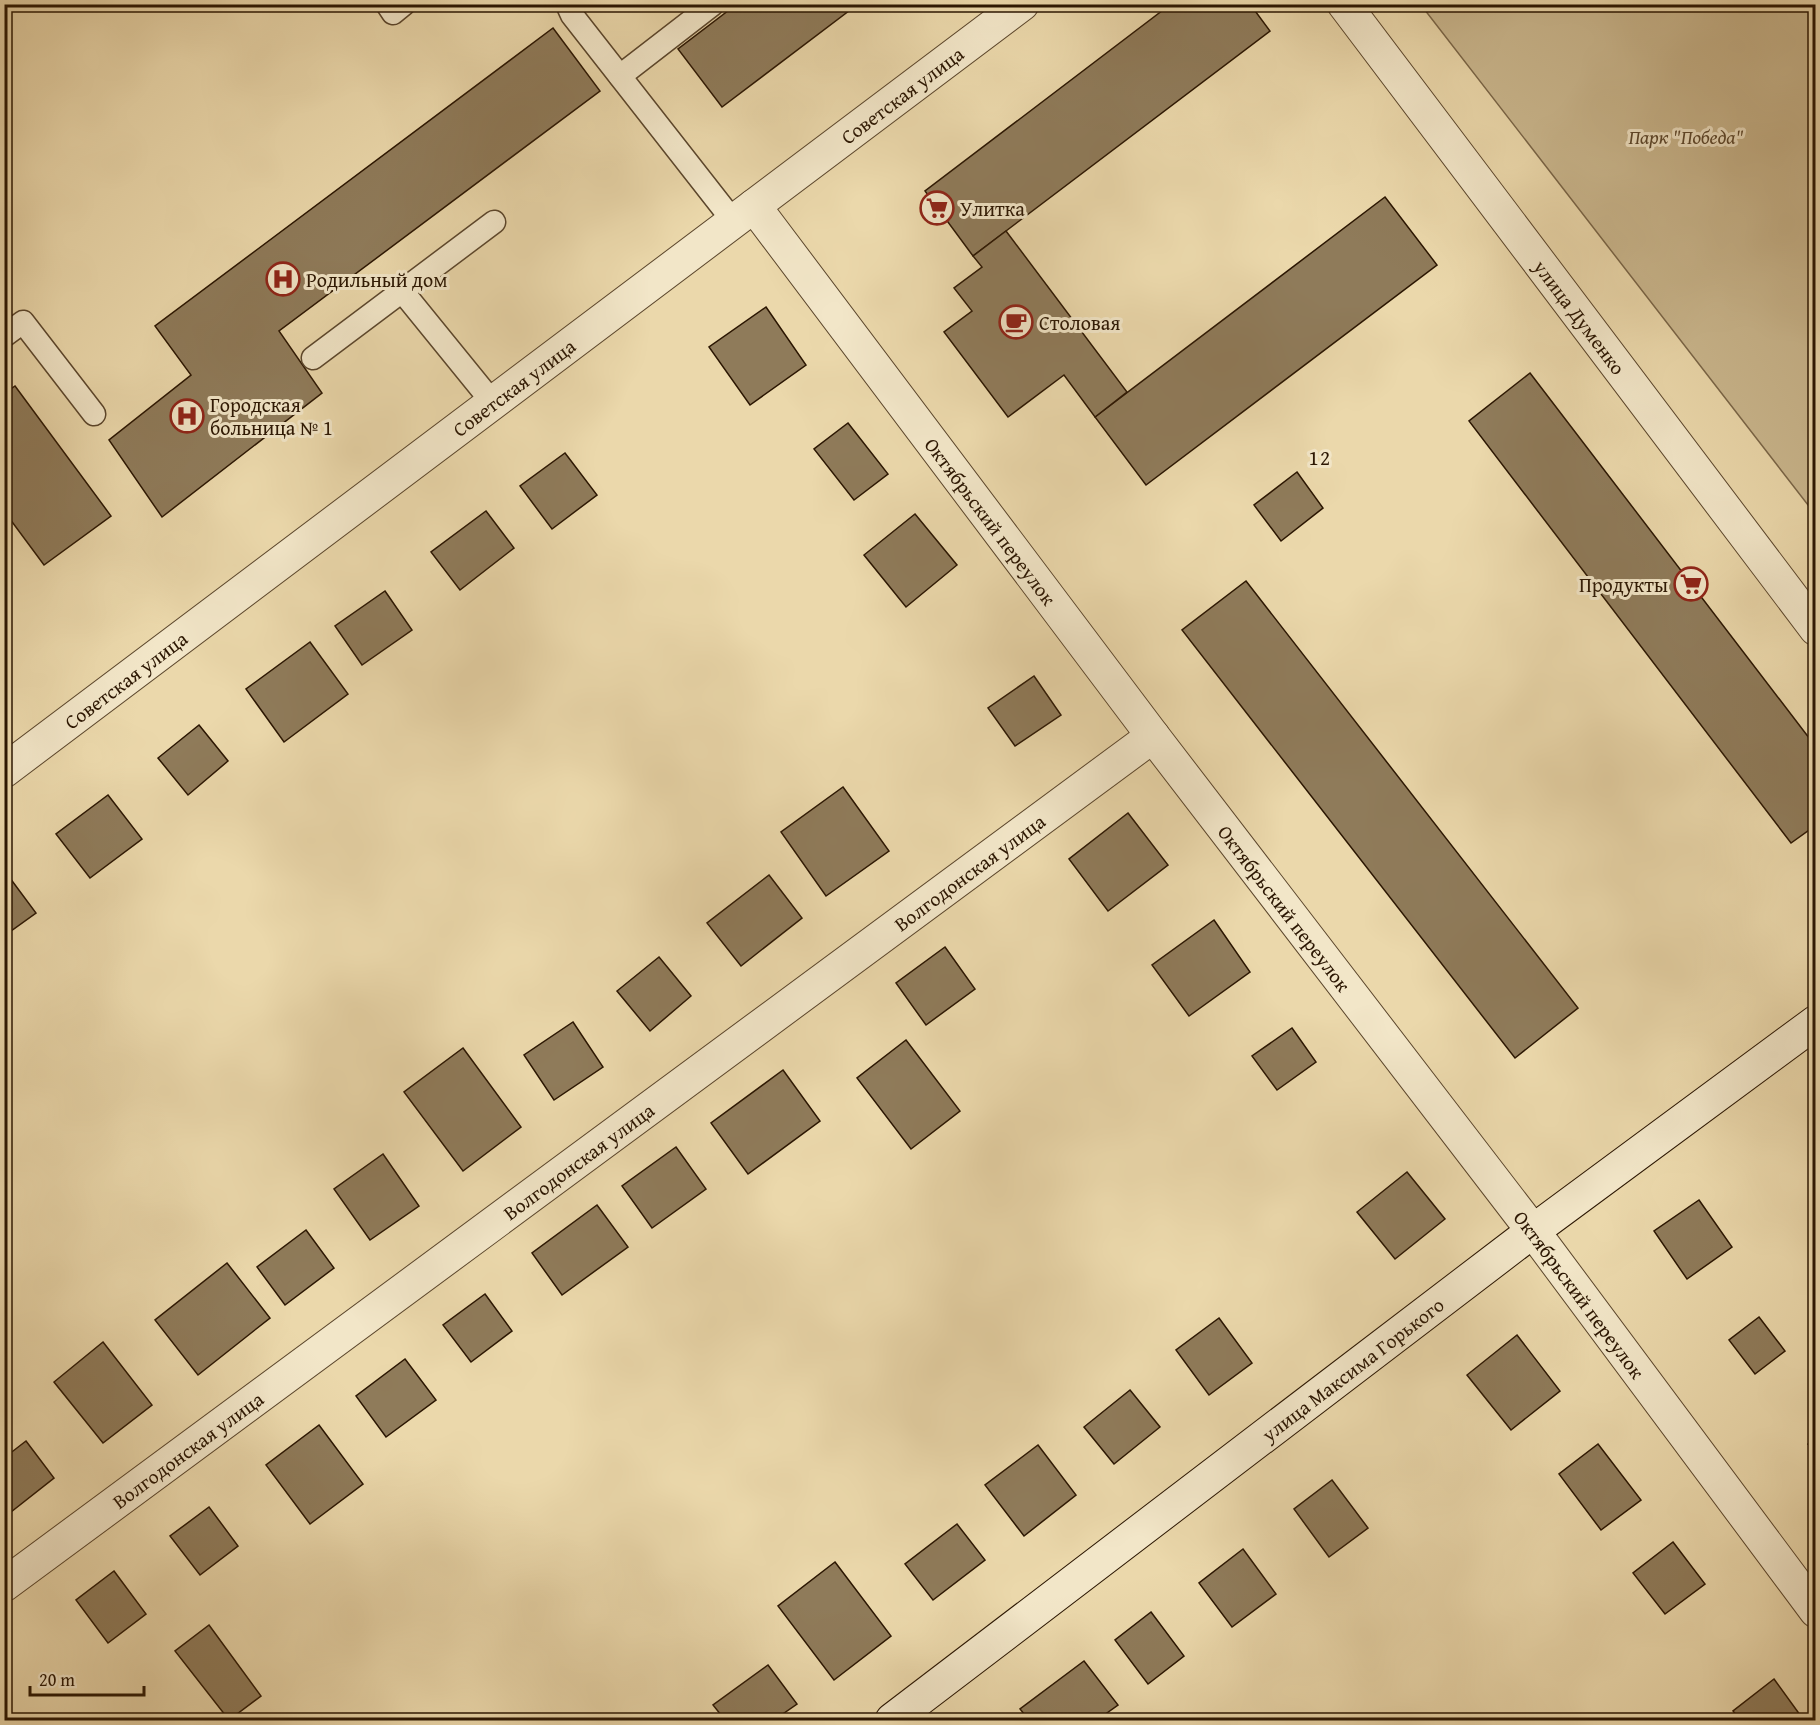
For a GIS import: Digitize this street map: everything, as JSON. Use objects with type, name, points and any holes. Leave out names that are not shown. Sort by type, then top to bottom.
[{"type":"street","name":"Советская улица","points":[[4,771],[1022,4]]},
{"type":"street","name":"улица Думенко","points":[[1344,4],[1815,628]]},
{"type":"street","name":"Октябрьский переулок","points":[[744,214],[1153,736],[1533,1231],[1815,1611]]},
{"type":"street","name":"Волгодонская улица","points":[[4,1585],[1153,736]]},
{"type":"street","name":"улица Максима Горького","points":[[892,1720],[1533,1231],[1815,1022]]},
{"type":"lane","points":[[387,4],[393,13],[404,4]]},
{"type":"lane","points":[[567,4],[572,15],[620,76],[744,214]]},
{"type":"lane","points":[[620,76],[713,4]]},
{"type":"lane","points":[[313,358],[494,222]]},
{"type":"lane","points":[[402,291],[493,403]]},
{"type":"lane","points":[[4,336],[23,322],[94,414]]},
{"type":"green space","name":"Парк \"Победа\"","points":[[1421,5],[1815,5],[1815,514]]},
{"type":"building","points":[[737,4],[858,4],[722,107],[678,49]]},
{"type":"building","points":[[1171,4],[1250,4],[1270,31],[973,256],[925,191]]},
{"type":"building","name":"Родильный дом","points":[[553,28],[600,91],[279,331],[322,393],[162,517],[109,440],[191,375],[155,326]]},
{"type":"building","points":[[1385,197],[1437,265],[1146,485],[1095,417]]},
{"type":"building","name":"Столовая","points":[[1006,231],[1127,392],[1095,417],[1064,375],[1008,417],[944,332],[972,311],[954,288],[982,267],[973,256]]},
{"type":"building","points":[[766,307],[806,365],[750,405],[709,347]]},
{"type":"building","points":[[1530,373],[1816,747],[1816,825],[1791,843],[1469,421]]},
{"type":"building","points":[[15,386],[111,516],[44,565],[4,511],[4,394]]},
{"type":"building","points":[[848,423],[888,474],[854,500],[814,449]]},
{"type":"building","points":[[565,453],[597,495],[552,529],[520,486]]},
{"type":"building","points":[[1297,472],[1323,508],[1281,541],[1254,505]]},
{"type":"building","points":[[486,511],[514,548],[460,590],[431,552]]},
{"type":"building","points":[[915,514],[957,565],[906,607],[864,555]]},
{"type":"building","points":[[1246,581],[1578,1008],[1515,1058],[1182,630]]},
{"type":"building","points":[[385,591],[412,630],[362,665],[335,626]]},
{"type":"building","points":[[310,642],[348,694],[284,742],[246,689]]},
{"type":"building","points":[[1034,676],[1061,715],[1015,746],[988,708]]},
{"type":"building","points":[[199,725],[228,761],[188,795],[158,758]]},
{"type":"building","points":[[843,787],[889,851],[826,896],[781,832]]},
{"type":"building","points":[[108,795],[142,839],[90,878],[56,834]]},
{"type":"building","points":[[1128,813],[1168,865],[1108,911],[1069,859]]},
{"type":"building","points":[[4,870],[36,913],[4,936]]},
{"type":"building","points":[[769,875],[802,918],[741,966],[707,923]]},
{"type":"building","points":[[1214,920],[1250,972],[1189,1016],[1152,965]]},
{"type":"building","points":[[945,947],[975,989],[926,1025],[896,983]]},
{"type":"building","points":[[659,957],[691,996],[650,1031],[617,991]]},
{"type":"building","points":[[573,1022],[603,1067],[554,1100],[524,1055]]},
{"type":"building","points":[[1292,1028],[1316,1062],[1277,1090],[1252,1056]]},
{"type":"building","points":[[906,1040],[960,1111],[911,1149],[857,1078]]},
{"type":"building","points":[[463,1048],[521,1127],[463,1171],[404,1092]]},
{"type":"building","points":[[783,1070],[820,1121],[748,1174],[711,1123]]},
{"type":"building","points":[[676,1147],[706,1189],[652,1228],[622,1186]]},
{"type":"building","points":[[383,1154],[419,1206],[370,1240],[334,1189]]},
{"type":"building","points":[[1407,1172],[1445,1219],[1395,1259],[1357,1212]]},
{"type":"building","points":[[1699,1200],[1732,1247],[1687,1279],[1654,1231]]},
{"type":"building","points":[[597,1205],[628,1247],[562,1295],[532,1253]]},
{"type":"building","points":[[306,1230],[334,1268],[285,1305],[257,1267]]},
{"type":"building","points":[[227,1263],[270,1318],[198,1375],[155,1320]]},
{"type":"building","points":[[485,1294],[512,1331],[471,1362],[443,1325]]},
{"type":"building","points":[[1759,1317],[1785,1351],[1755,1374],[1729,1340]]},
{"type":"building","points":[[1219,1318],[1252,1363],[1209,1395],[1176,1350]]},
{"type":"building","points":[[1517,1335],[1560,1391],[1511,1430],[1467,1375]]},
{"type":"building","points":[[103,1342],[152,1405],[103,1443],[54,1382]]},
{"type":"building","points":[[405,1359],[436,1400],[386,1437],[356,1396]]},
{"type":"building","points":[[1130,1390],[1160,1427],[1114,1464],[1084,1427]]},
{"type":"building","points":[[319,1425],[363,1484],[310,1524],[266,1465]]},
{"type":"building","points":[[1816,1438],[1816,1453],[1808,1444]]},
{"type":"building","points":[[26,1441],[54,1478],[11,1512],[4,1503],[4,1458]]},
{"type":"building","points":[[1598,1444],[1641,1500],[1601,1530],[1559,1474]]},
{"type":"building","points":[[1038,1445],[1076,1495],[1024,1536],[985,1485]]},
{"type":"building","points":[[1332,1480],[1368,1528],[1329,1557],[1294,1509]]},
{"type":"building","points":[[209,1507],[238,1546],[200,1575],[170,1536]]},
{"type":"building","points":[[957,1524],[985,1560],[933,1600],[905,1564]]},
{"type":"building","points":[[1673,1542],[1705,1584],[1665,1614],[1633,1573]]},
{"type":"building","points":[[1243,1549],[1276,1594],[1232,1627],[1199,1583]]},
{"type":"building","points":[[835,1562],[891,1636],[834,1680],[778,1606]]},
{"type":"building","points":[[114,1571],[146,1614],[108,1643],[76,1600]]},
{"type":"building","points":[[1151,1612],[1184,1656],[1148,1684],[1115,1640]]},
{"type":"building","points":[[209,1625],[261,1696],[229,1720],[175,1651]]},
{"type":"building","points":[[1084,1661],[1118,1705],[1097,1720],[1029,1720],[1020,1709]]},
{"type":"building","points":[[768,1665],[797,1704],[774,1720],[725,1720],[713,1705]]},
{"type":"building","points":[[1774,1679],[1803,1719],[1740,1720],[1733,1711]]},
{"type":"place","name":"Улитка","points":[[937,208]]},
{"type":"place","name":"Родильный дом","points":[[283,279]]},
{"type":"place","name":"Столовая","points":[[1016,322]]},
{"type":"place","name":"Городская больница № 1","points":[[187,416]]},
{"type":"place","name":"Продукты","points":[[1691,584]]},
{"type":"district","name":"12","points":[[1320,457]]}]
